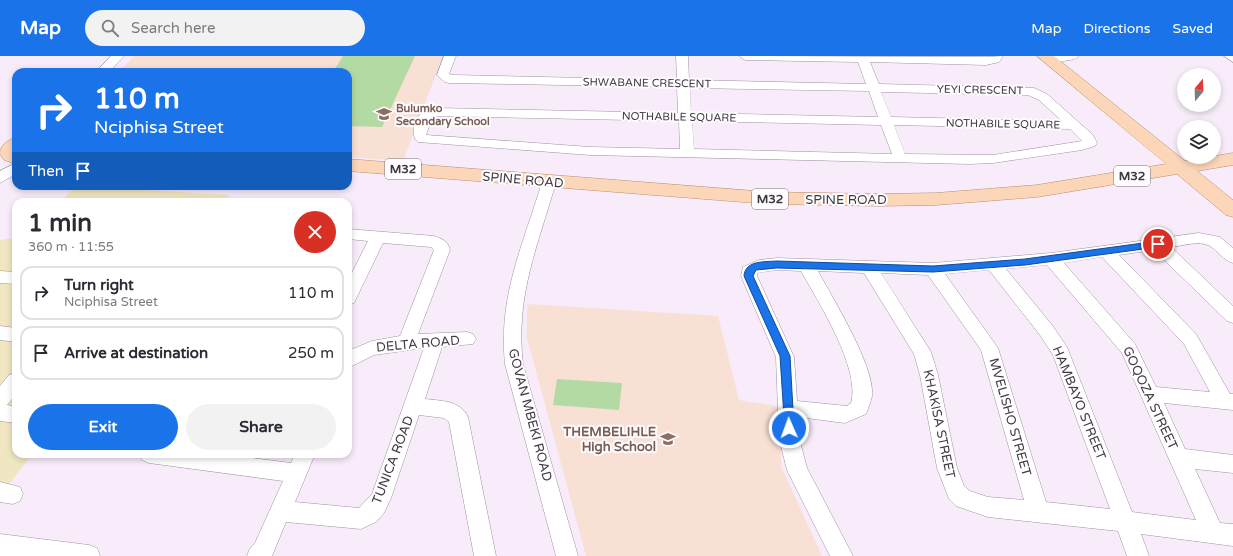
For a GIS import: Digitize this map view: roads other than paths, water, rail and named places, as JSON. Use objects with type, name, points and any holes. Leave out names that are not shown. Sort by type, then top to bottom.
[{"type":"main road","points":[[1047,57],[1233,210]]},
{"type":"main road","name":"SPINE ROAD","points":[[352,165],[768,198],[880,200],[949,198],[1037,191],[1233,159]]},
{"type":"main road","name":"SPINE ROAD","points":[[352,172],[458,174]]},
{"type":"street","points":[[106,68],[118,56]]},
{"type":"street","name":"SHWABANE CRESCENT","points":[[450,56],[443,75],[449,79],[873,88]]},
{"type":"street","points":[[682,56],[688,154]]},
{"type":"street","points":[[745,56],[862,57],[986,61],[995,60],[997,56]]},
{"type":"street","points":[[1047,57],[1073,56]]},
{"type":"street","points":[[862,57],[900,158]]},
{"type":"street","name":"YEYI CRESCENT","points":[[873,88],[1030,91],[1043,97],[1073,126]]},
{"type":"street","name":"NOTHABILE SQUARE","points":[[435,112],[685,117],[1073,126],[1088,138],[1090,143],[1082,146],[982,160],[560,150],[423,139],[420,137],[419,133],[426,116],[435,112]]},
{"type":"street","points":[[0,178],[9,153]]},
{"type":"street","name":"GOVAN MBEKI ROAD","points":[[549,182],[514,296],[510,334],[514,364],[567,556]]},
{"type":"street","points":[[352,234],[434,242],[441,246],[442,250],[406,343]]},
{"type":"street","points":[[352,290],[378,237]]},
{"type":"street","points":[[842,556],[796,470],[789,438],[785,356],[748,274],[753,268],[762,265],[933,269],[994,265],[1106,252],[1204,238],[1219,244],[1233,257]]},
{"type":"street","points":[[1158,244],[1233,316]]},
{"type":"street","points":[[1106,252],[1190,339],[1229,402]]},
{"type":"street","name":"GOQOZA STREET","points":[[1051,259],[1125,343],[1135,359],[1179,458],[1223,534]]},
{"type":"street","name":"HAMBAYO STREET","points":[[994,265],[1046,330],[1060,352],[1138,556]]},
{"type":"street","points":[[788,408],[846,415],[854,412],[862,401],[859,374],[851,349],[806,266]]},
{"type":"street","name":"KHAKISA STREET","points":[[869,268],[922,352],[929,375],[947,468],[958,496],[973,503],[988,507],[1038,511],[1223,534]]},
{"type":"street","name":"MVELISHO STREET","points":[[933,269],[991,352],[1038,511]]},
{"type":"street","points":[[0,277],[12,278]]},
{"type":"street","points":[[0,333],[12,334]]},
{"type":"street","name":"DELTA ROAD","points":[[352,356],[372,346],[467,339]]},
{"type":"street","name":"TUNICA ROAD","points":[[281,512],[361,519],[369,516],[379,502],[435,342]]},
{"type":"street","points":[[0,400],[12,386]]},
{"type":"street","points":[[1150,394],[1229,402]]},
{"type":"street","points":[[413,406],[448,410],[458,416],[473,487],[485,556]]},
{"type":"street","points":[[0,413],[12,414]]},
{"type":"street","points":[[180,458],[296,473]]},
{"type":"street","points":[[258,556],[263,551],[281,512],[303,458]]},
{"type":"street","points":[[1179,458],[1233,464]]},
{"type":"street","points":[[0,545],[88,556]]},
{"type":"place","name":"Bulumko Secondary School","points":[[384,114]]},
{"type":"place","name":"THEMBELIHLE High School","points":[[668,439]]}]
